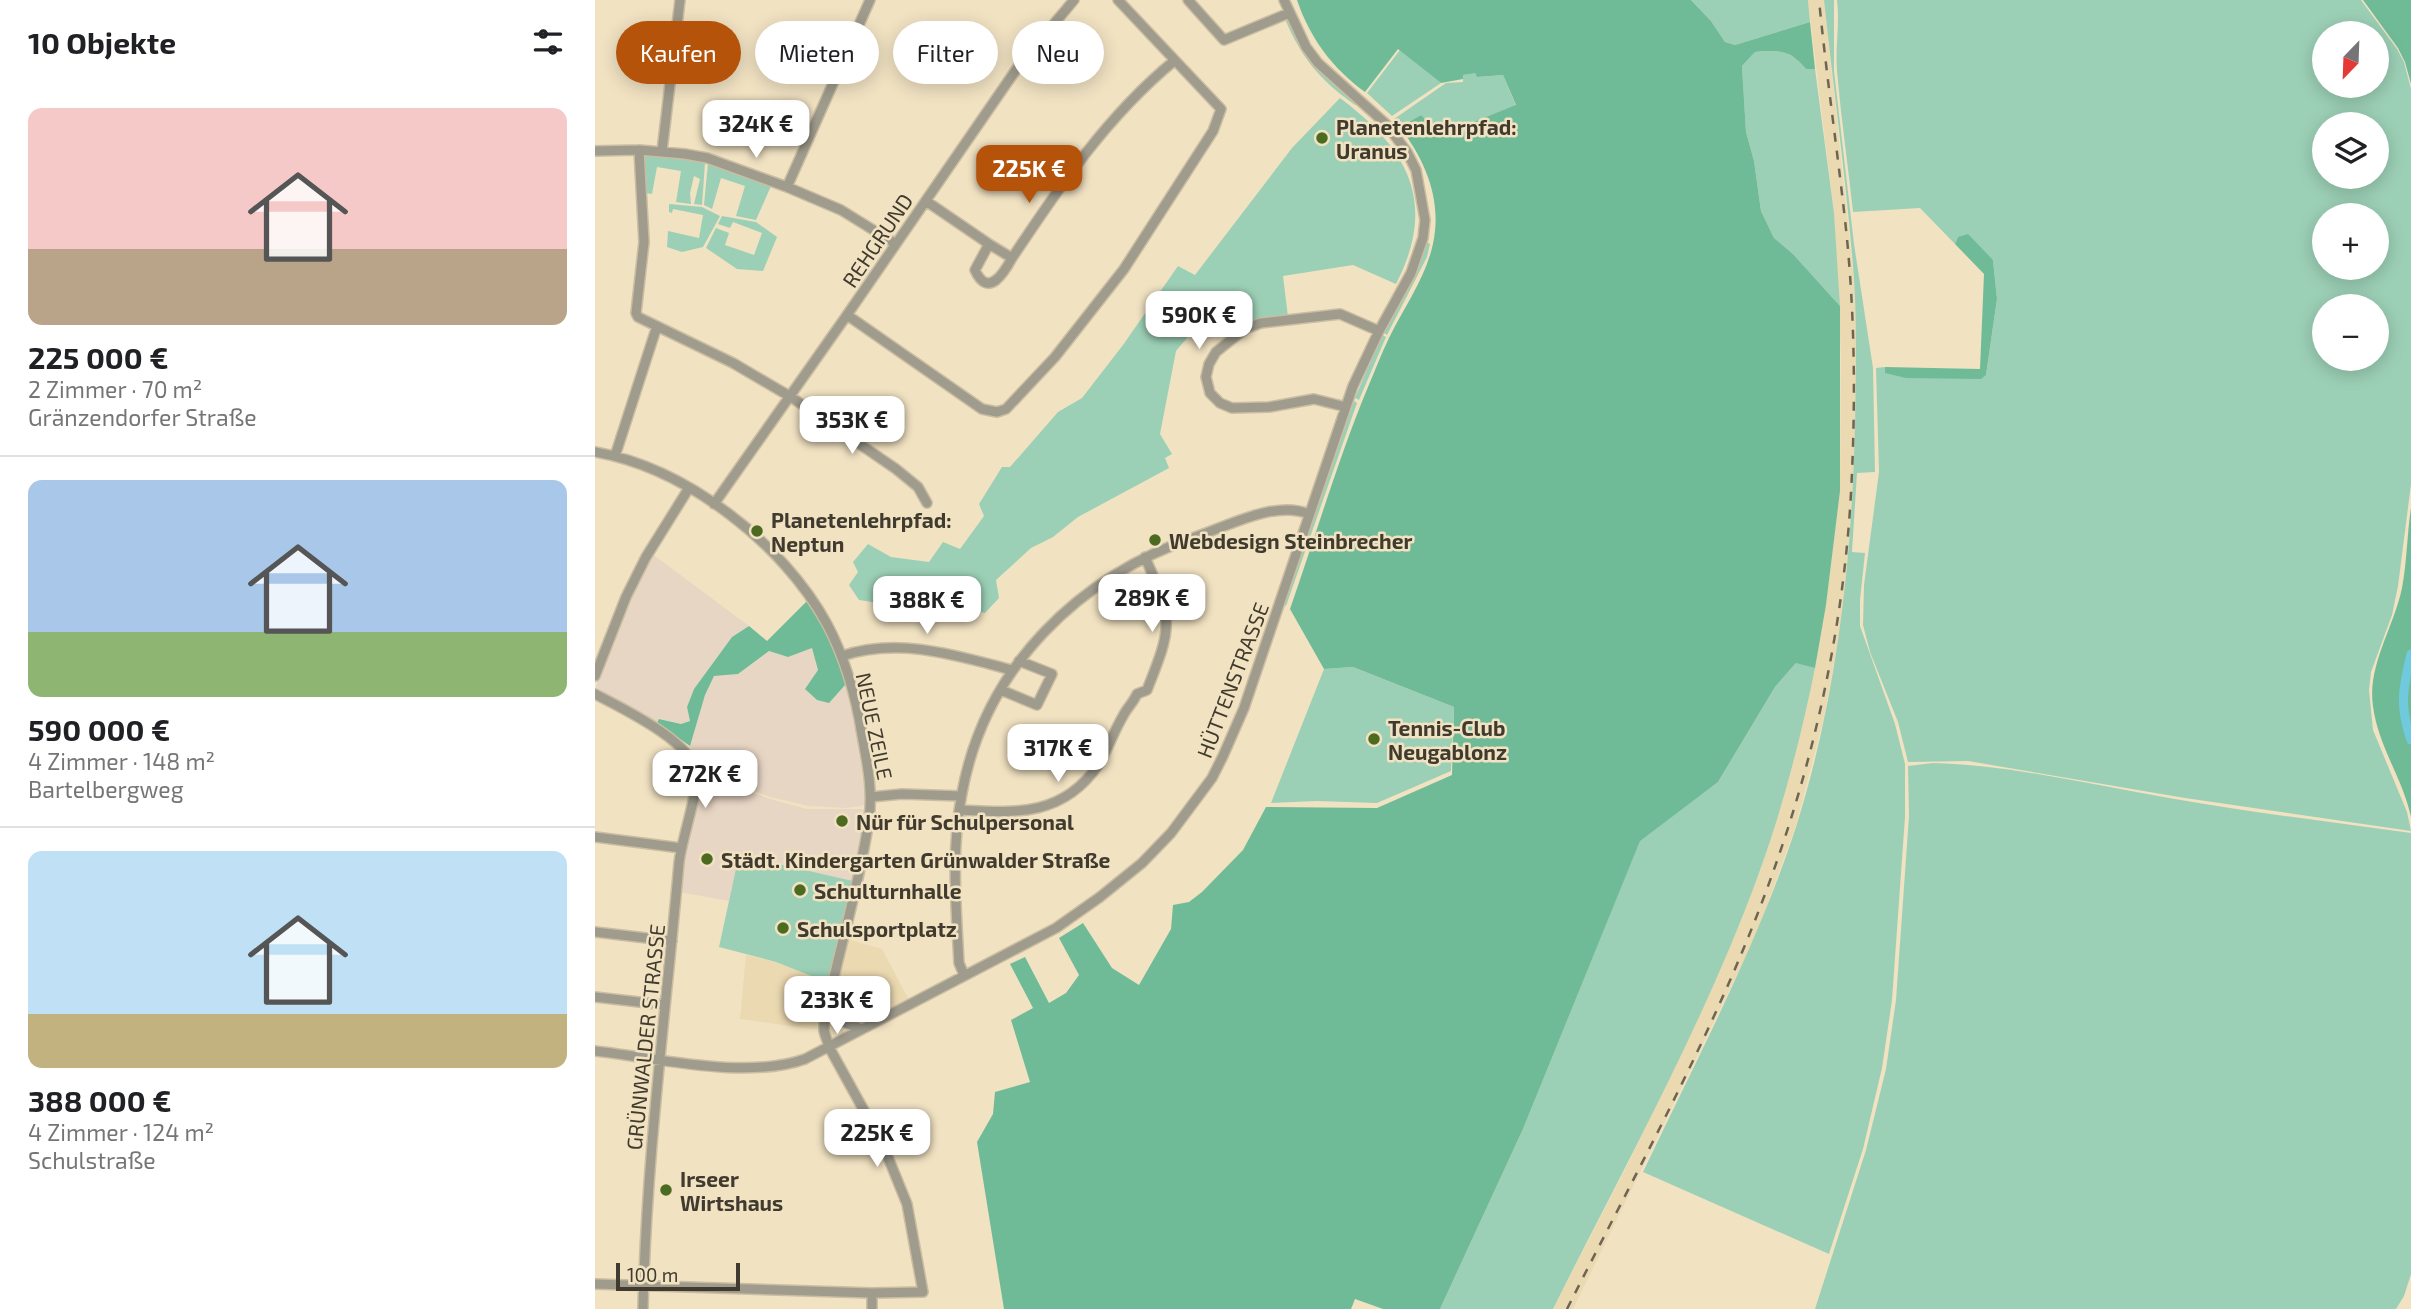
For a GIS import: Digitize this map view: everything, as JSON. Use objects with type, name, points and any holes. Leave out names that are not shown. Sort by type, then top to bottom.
[{"type":"street","points":[[662,151],[680,0]]},
{"type":"street","points":[[787,187],[870,0]]},
{"type":"street","name":"REHGRUND","points":[[714,505],[1020,64],[1075,0]]},
{"type":"street","points":[[847,315],[982,409],[997,412],[1006,409],[1055,357],[1125,269],[1213,131],[1221,109],[1118,0]]},
{"type":"street","points":[[1188,0],[1224,40],[1289,13]]},
{"type":"street","name":"HÜTTENSTRASSE","points":[[595,1051],[741,1068],[790,1065],[1056,928],[1142,863],[1188,814],[1212,778],[1236,729],[1346,407],[1379,331],[1412,273],[1423,239],[1425,220],[1416,170],[1407,152],[1386,124],[1327,74],[1318,63],[1306,47],[1283,0]]},
{"type":"street","points":[[989,244],[975,270],[978,276],[988,282],[995,282],[1001,278],[1012,258],[1089,148],[1142,88],[1174,61]]},
{"type":"street","points":[[639,150],[644,242],[636,313],[638,317],[733,363],[791,397],[896,469],[918,487],[927,503]]},
{"type":"street","points":[[595,152],[662,151],[707,158],[841,210],[896,244]]},
{"type":"street","points":[[926,201],[1012,258]]},
{"type":"street","points":[[1346,407],[1314,399],[1269,407],[1232,408],[1220,403],[1210,393],[1206,377],[1209,364],[1216,352],[1236,336],[1261,323],[1340,314],[1379,331]]},
{"type":"street","points":[[615,456],[657,326]]},
{"type":"street","name":"NEUE ZEILE","points":[[595,452],[655,470],[689,488],[765,544],[794,576],[826,622],[842,656],[859,718],[871,797],[862,856],[827,1011],[824,1031],[829,1046]]},
{"type":"street","points":[[595,676],[626,597],[646,557],[689,488]]},
{"type":"street","points":[[964,975],[960,963],[955,872],[961,796],[984,722],[1019,660],[1071,605],[1103,580],[1145,557],[1270,511],[1286,508],[1309,514]]},
{"type":"street","points":[[960,810],[1016,813],[1053,805],[1079,789],[1099,763],[1124,713],[1131,707],[1137,694],[1147,690],[1168,629],[1163,599],[1145,557]]},
{"type":"street","points":[[842,656],[862,649],[903,646],[1012,670]]},
{"type":"street","points":[[1001,690],[1037,705],[1052,674],[1019,660]]},
{"type":"street","name":"GRÜNWALDER STRASSE","points":[[595,694],[647,721],[679,746],[697,770],[698,778],[681,848],[651,1146],[643,1309]]},
{"type":"street","points":[[871,797],[902,794],[961,796]]},
{"type":"street","points":[[595,837],[681,848]]},
{"type":"street","points":[[595,933],[672,941]]},
{"type":"street","points":[[595,997],[665,1005]]},
{"type":"street","points":[[827,1011],[838,1020],[862,1029]]},
{"type":"street","points":[[595,1284],[872,1293],[923,1292],[907,1204],[883,1145],[829,1046]]},
{"type":"street","points":[[872,1293],[872,1309]]},
{"type":"shaded area","points":[[1808,0],[1824,0],[1854,281],[1857,357],[1854,493],[1841,627],[1823,721],[1796,825],[1756,936],[1573,1309],[1553,1309],[1628,1164],[1707,999],[1760,871],[1792,766],[1815,668],[1840,491],[1841,355],[1834,213]]},
{"type":"shaded area","points":[[651,553],[749,626],[732,637],[694,689],[687,707],[690,721],[682,724],[660,719],[657,723],[595,690],[627,600]]},
{"type":"shaded area","points":[[812,648],[818,670],[806,689],[829,703],[846,684],[858,743],[866,805],[847,808],[808,806],[770,797],[698,769],[695,763],[697,758],[690,746],[705,695],[714,676],[738,674],[769,651],[788,657]]},
{"type":"shaded area","points":[[699,773],[770,799],[807,809],[865,809],[853,881],[739,856],[729,901],[679,892]]},
{"type":"shaded area","points":[[847,939],[882,949],[909,1000],[864,1024],[840,1016],[831,1009]]},
{"type":"shaded area","points":[[746,955],[776,962],[829,983],[819,1030],[740,1019]]},
{"type":"green space","points":[[1297,0],[1691,0],[1711,21],[1725,42],[1735,45],[1810,22],[1815,69],[1806,69],[1789,54],[1778,51],[1755,52],[1742,66],[1746,132],[1754,161],[1761,211],[1774,238],[1793,254],[1840,306],[1840,491],[1815,668],[1796,663],[1775,687],[1718,782],[1640,841],[1523,1129],[1440,1309],[1383,1309],[1355,1299],[1351,1309],[1004,1309],[977,1142],[993,1114],[995,1092],[1030,1082],[1011,1020],[1033,1008],[1010,964],[1025,957],[1049,1003],[1066,993],[1079,975],[1059,938],[1083,923],[1112,968],[1139,985],[1171,929],[1173,905],[1189,902],[1202,892],[1243,850],[1266,807],[1377,808],[1452,775],[1454,707],[1353,667],[1324,669],[1290,609],[1357,414],[1386,344],[1417,286],[1433,246],[1436,217],[1432,189],[1416,151],[1400,127],[1421,115],[1440,130],[1464,133],[1466,125],[1516,105],[1503,75],[1477,77],[1475,73],[1463,75],[1463,79],[1441,83],[1398,49],[1365,92],[1332,62],[1308,27]]},
{"type":"green space","points":[[1691,0],[1808,0],[1810,22],[1735,45],[1725,42],[1711,21]]},
{"type":"green space","points":[[1824,0],[1834,0],[1834,71],[1854,244],[1873,368],[1875,472],[1857,473],[1852,552],[1865,553],[1860,626],[1895,724],[1905,764],[1905,817],[1892,1000],[1882,1068],[1863,1149],[1829,1254],[1643,1172],[1745,959],[1780,872],[1810,778],[1832,679],[1840,628],[1853,476],[1856,315],[1848,209]]},
{"type":"green space","points":[[1837,0],[2361,0],[2376,21],[2312,21],[2312,98],[2389,98],[2389,38],[2404,62],[2411,89],[2411,484],[2398,586],[2392,615],[2371,672],[2369,690],[2373,730],[2407,812],[2411,831],[2185,798],[1968,761],[1908,762],[1898,722],[1870,652],[1863,625],[1864,585],[1879,472],[1876,368],[1885,367],[1885,373],[1986,375],[1997,299],[1993,260],[1958,237],[1955,244],[1920,208],[1853,212],[1837,53]]},
{"type":"green space","points":[[2363,0],[2411,0],[2411,84],[2405,62],[2389,36],[2389,21],[2378,21]]},
{"type":"green space","points":[[1287,18],[1316,65],[1334,85],[1357,103],[1355,105],[1313,68],[1291,33],[1285,19]]},
{"type":"green space","points":[[1400,50],[1441,83],[1392,116],[1367,93]]},
{"type":"green space","points":[[1782,50],[1797,59],[1806,69],[1815,69],[1834,213],[1840,306],[1793,254],[1774,238],[1761,211],[1754,161],[1746,132],[1742,66],[1755,52]]},
{"type":"green space","points":[[1475,72],[1477,77],[1503,75],[1516,106],[1466,125],[1464,133],[1440,130],[1421,115],[1400,127],[1394,119],[1446,83],[1463,82],[1463,75]]},
{"type":"green space","points":[[1340,98],[1383,137],[1399,158],[1409,179],[1415,203],[1415,228],[1396,284],[1353,265],[1283,276],[1288,317],[1229,338],[1202,320],[1176,351],[1160,434],[1172,454],[1165,458],[1169,468],[1078,517],[1053,537],[1031,548],[996,580],[999,598],[985,613],[930,600],[881,595],[879,603],[859,600],[849,585],[858,572],[853,562],[868,544],[891,557],[929,562],[943,542],[960,549],[984,516],[979,504],[1002,467],[1010,467],[1058,412],[1082,398],[1178,266],[1195,275],[1292,148]]},
{"type":"green space","points":[[644,155],[684,158],[705,163],[702,205],[694,204],[700,179],[694,176],[690,193],[691,204],[676,202],[681,171],[657,167],[652,194],[645,193]]},
{"type":"green space","points":[[708,163],[771,186],[756,220],[736,216],[745,186],[721,178],[712,209],[704,205]]},
{"type":"green space","points":[[669,204],[702,207],[720,216],[703,247],[682,252],[667,247],[668,231],[699,238],[703,215],[673,209],[672,213],[669,212]]},
{"type":"green space","points":[[722,216],[756,222],[777,237],[763,271],[737,269],[706,248],[716,228],[729,233],[725,245],[754,255],[762,233],[733,222],[730,228],[718,224]]},
{"type":"green space","points":[[1968,234],[1993,260],[1997,299],[1986,375],[1981,379],[1906,378],[1885,373],[1885,367],[1980,369],[1984,274],[1955,244],[1958,237]]},
{"type":"green space","points":[[1427,242],[1430,244],[1427,257],[1387,335],[1383,332],[1415,275]]},
{"type":"green space","points":[[1382,335],[1386,337],[1359,400],[1355,398]]},
{"type":"green space","points":[[1354,401],[1357,403],[1286,606],[1284,604]]},
{"type":"green space","points":[[2411,508],[2411,817],[2380,735],[2372,691],[2377,661],[2402,588]]},
{"type":"green space","points":[[807,601],[830,641],[846,684],[829,703],[817,700],[805,689],[818,670],[812,648],[788,657],[769,651],[738,674],[714,676],[705,695],[690,746],[657,723],[659,719],[681,724],[690,721],[687,707],[694,689],[732,637],[749,626],[767,641]]},
{"type":"green space","points":[[1797,662],[1815,668],[1791,772],[1759,873],[1689,1039],[1553,1309],[1440,1309],[1523,1129],[1640,840],[1718,782],[1775,687]]},
{"type":"green space","name":"Tennis-Club Neugablonz","points":[[1353,667],[1454,707],[1451,771],[1377,803],[1271,803],[1324,669]]},
{"type":"green space","points":[[1933,763],[1992,767],[2199,803],[2411,833],[2411,1274],[2404,1296],[2396,1309],[1815,1309],[1866,1150],[1886,1069],[1896,1000],[1909,816],[1908,766]]},
{"type":"green space","name":"Schulsportplatz","points":[[739,855],[853,881],[829,983],[776,962],[719,947]]},
{"type":"waterway","points":[[2411,654],[2403,697],[2411,740]]},
{"type":"railway","points":[[1567,1309],[1703,1041],[1751,931],[1802,782],[1835,638],[1851,493],[1854,387],[1848,246],[1819,0]]},
{"type":"place","name":"Planetenlehrpfad: Uranus","points":[[1322,138]]},
{"type":"place","name":"Planetenlehrpfad: Neptun","points":[[757,531]]},
{"type":"place","name":"Webdesign Steinbrecher","points":[[1155,540]]},
{"type":"place","name":"Tennis-Club Neugablonz","points":[[1374,739]]},
{"type":"place","name":"Nür für Schulpersonal","points":[[842,821]]},
{"type":"place","name":"Städt. Kindergarten Grünwalder Straße","points":[[707,859]]},
{"type":"place","name":"Schulturnhalle","points":[[800,890]]},
{"type":"place","name":"Schulsportplatz","points":[[783,928]]},
{"type":"place","name":"Irseer Wirtshaus","points":[[666,1190]]}]
